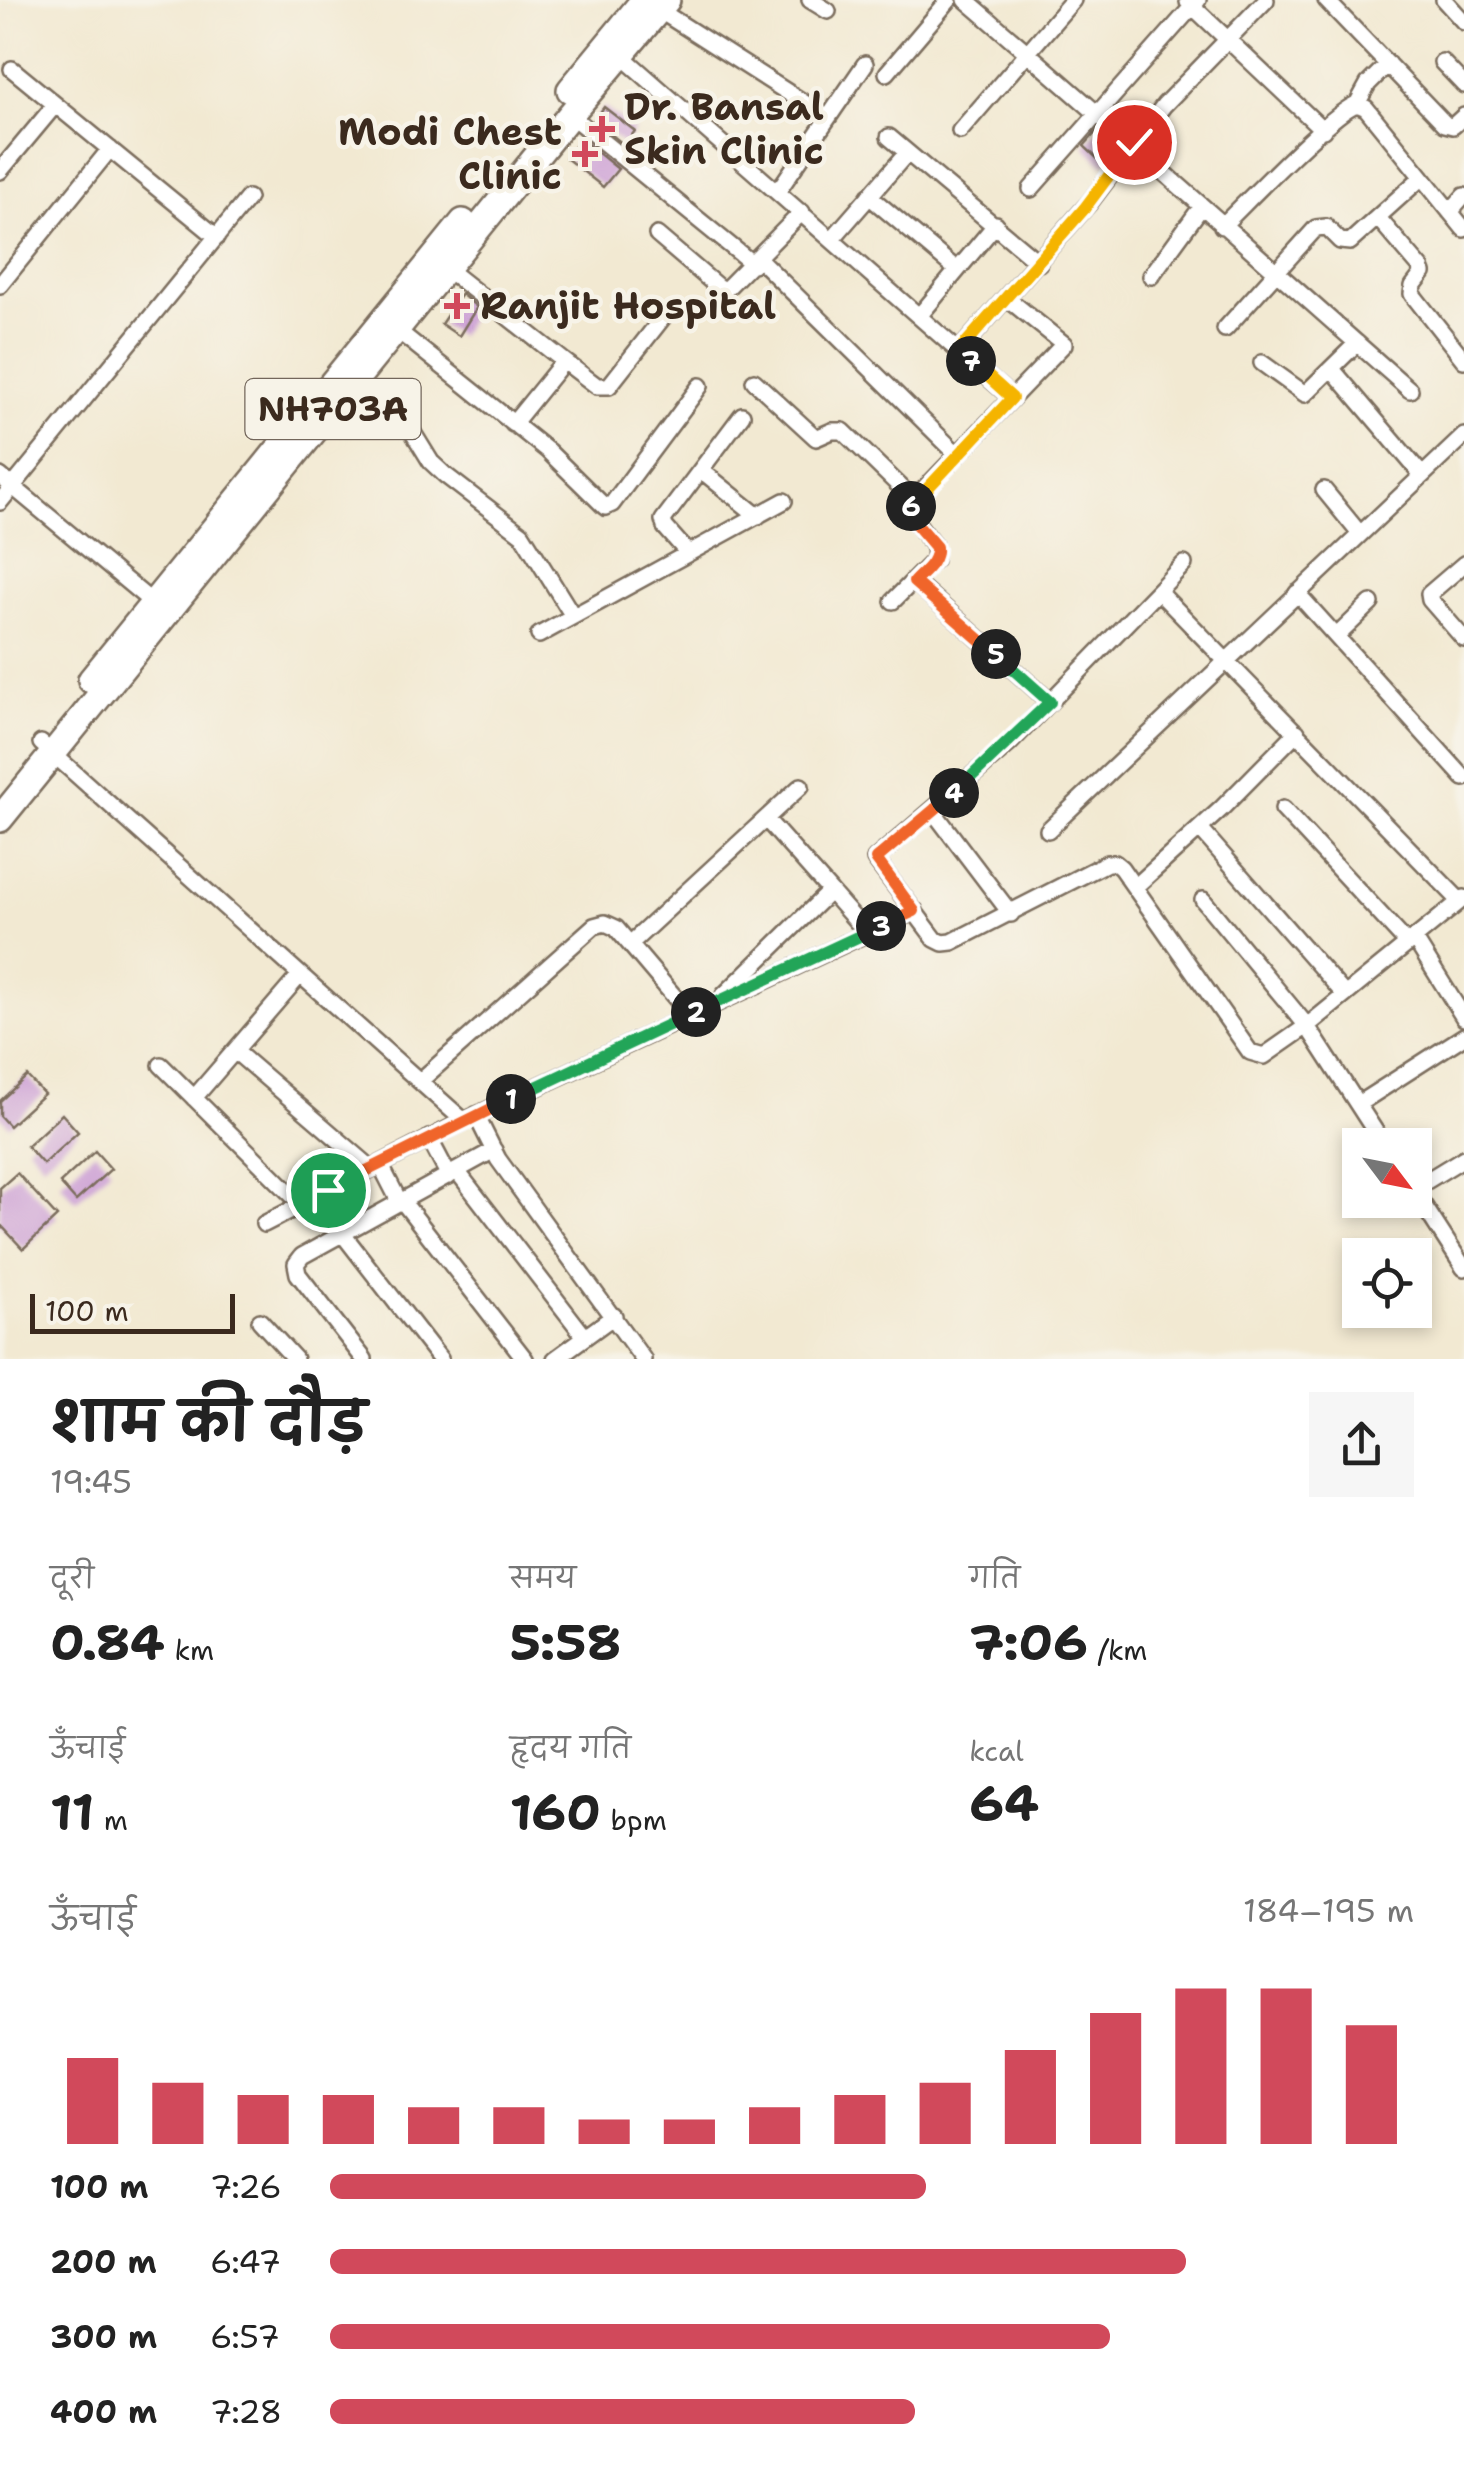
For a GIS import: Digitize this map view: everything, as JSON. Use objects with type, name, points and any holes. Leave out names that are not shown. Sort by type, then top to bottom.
[{"type":"highway","name":"NH703A","points":[[0,819],[153,603],[657,3]]},
{"type":"highway","name":"NH703A","points":[[0,793],[48,749],[354,384],[570,115],[615,50]]},
{"type":"street","points":[[810,0],[828,11]]},
{"type":"street","points":[[887,73],[949,0]]},
{"type":"street","points":[[966,0],[1134,142],[1222,226],[1410,390]]},
{"type":"street","points":[[960,130],[1074,0]]},
{"type":"street","points":[[959,351],[1039,264],[1134,142],[1226,38],[1266,0]]},
{"type":"street","points":[[1326,0],[1445,124],[1453,126],[1464,116]]},
{"type":"street","points":[[1444,0],[1464,22]]},
{"type":"street","points":[[1031,189],[1192,2],[1322,130]]},
{"type":"street","points":[[657,3],[828,118]]},
{"type":"street","points":[[615,50],[1012,398]]},
{"type":"street","points":[[1442,62],[1464,84]]},
{"type":"street","points":[[778,191],[865,64]]},
{"type":"street","points":[[1357,104],[1368,84],[1388,64]]},
{"type":"street","points":[[12,70],[217,236]]},
{"type":"street","points":[[0,171],[54,104]]},
{"type":"street","points":[[1222,226],[1322,130],[1357,104],[1366,108],[1464,229]]},
{"type":"street","points":[[570,115],[756,261],[958,455]]},
{"type":"street","points":[[888,137],[1039,264]]},
{"type":"street","points":[[0,285],[110,150]]},
{"type":"street","points":[[833,238],[908,154]]},
{"type":"street","points":[[1225,329],[1316,228],[1326,227],[1346,243],[1422,177]]},
{"type":"street","points":[[869,196],[957,270]]},
{"type":"street","points":[[1450,212],[1464,196]]},
{"type":"street","points":[[0,502],[6,481],[248,198]]},
{"type":"street","points":[[1151,276],[1202,206]]},
{"type":"street","points":[[657,236],[725,290],[802,212]]},
{"type":"street","points":[[1378,218],[1421,268],[1423,273],[1412,294],[1464,360]]},
{"type":"street","points":[[920,315],[996,224]]},
{"type":"street","points":[[448,269],[597,386],[609,386],[664,316]]},
{"type":"street","points":[[894,601],[934,560],[936,553],[936,547],[908,511],[914,500],[1064,344],[1008,299]]},
{"type":"street","points":[[397,330],[548,451],[608,507],[700,386]]},
{"type":"street","points":[[1262,362],[1305,394],[1356,343]]},
{"type":"street","points":[[513,424],[564,361]]},
{"type":"street","points":[[1332,369],[1422,475]]},
{"type":"street","points":[[754,381],[816,438],[843,431],[914,500]]},
{"type":"street","points":[[354,384],[407,423],[431,462],[445,476],[522,534],[573,616]]},
{"type":"street","points":[[688,553],[665,527],[664,520],[742,415]]},
{"type":"street","points":[[1048,830],[1464,436]]},
{"type":"street","points":[[700,470],[758,516]]},
{"type":"street","points":[[6,481],[153,603]]},
{"type":"street","points":[[1324,490],[1360,534]]},
{"type":"street","points":[[539,635],[784,501]]},
{"type":"street","points":[[1158,591],[1462,899],[1307,1026],[1264,1056],[1250,1052],[1115,863],[1107,863],[1011,914],[942,943],[876,859],[1008,745],[1184,564]]},
{"type":"street","points":[[1464,564],[1429,594],[1464,640]]},
{"type":"street","points":[[914,582],[1050,702]]},
{"type":"street","points":[[1297,593],[1464,778]]},
{"type":"street","points":[[1338,634],[1371,603]]},
{"type":"street","points":[[1135,887],[1200,830],[1297,732]]},
{"type":"street","points":[[48,749],[420,1081],[470,1118],[643,1359]]},
{"type":"street","points":[[630,944],[801,786]]},
{"type":"street","points":[[1283,809],[1410,941],[1464,1018]]},
{"type":"street","points":[[933,811],[1011,914]]},
{"type":"street","points":[[766,819],[866,932]]},
{"type":"street","points":[[1200,830],[1344,995]]},
{"type":"street","points":[[715,1004],[830,891]]},
{"type":"street","points":[[1203,900],[1307,1026],[1373,1128]]},
{"type":"street","points":[[264,1224],[470,1118],[914,911]]},
{"type":"street","points":[[420,1081],[594,926],[604,923],[616,928],[690,1015]]},
{"type":"street","points":[[194,1098],[300,974]]},
{"type":"street","points":[[1358,1104],[1464,1036]]},
{"type":"street","points":[[235,1051],[375,1166],[525,1359]]},
{"type":"street","points":[[162,1065],[300,1204]]},
{"type":"street","points":[[430,1138],[453,1173],[585,1337]]},
{"type":"street","points":[[364,1359],[298,1274],[296,1264],[302,1256],[345,1231],[494,1150]]},
{"type":"street","points":[[1432,1179],[1464,1158]]},
{"type":"street","points":[[328,1190],[345,1231],[440,1359]]},
{"type":"street","points":[[1432,1217],[1464,1268]]},
{"type":"street","points":[[555,1359],[614,1316]]},
{"type":"street","points":[[260,1322],[295,1359]]},
{"type":"building","points":[[604,107],[635,131],[624,145],[594,120]]},
{"type":"building","points":[[1098,130],[1118,147],[1104,165],[1084,146]]},
{"type":"building","points":[[581,139],[618,169],[603,187],[566,158]]},
{"type":"building","points":[[461,294],[477,307],[459,336],[441,324]]},
{"type":"building","points":[[27,1076],[44,1094],[9,1126],[0,1116],[0,1101]]},
{"type":"building","points":[[62,1114],[78,1132],[43,1164],[27,1146]]},
{"type":"building","points":[[95,1151],[111,1169],[76,1201],[60,1183]]},
{"type":"building","points":[[17,1173],[57,1217],[23,1249],[0,1224],[0,1188]]},
{"type":"place","name":"Dr. Bansal Skin Clinic","points":[[602,129]]},
{"type":"place","name":"Modi Chest Clinic","points":[[585,154]]},
{"type":"place","name":"Ranjit Hospital","points":[[457,306]]},
{"type":"route","points":[[328,1190],[464,1120],[914,911],[876,859],[965,784],[1050,702],[914,582],[934,560],[936,547],[908,511],[914,500],[1012,398],[959,351],[1039,264],[1134,142]]}]
